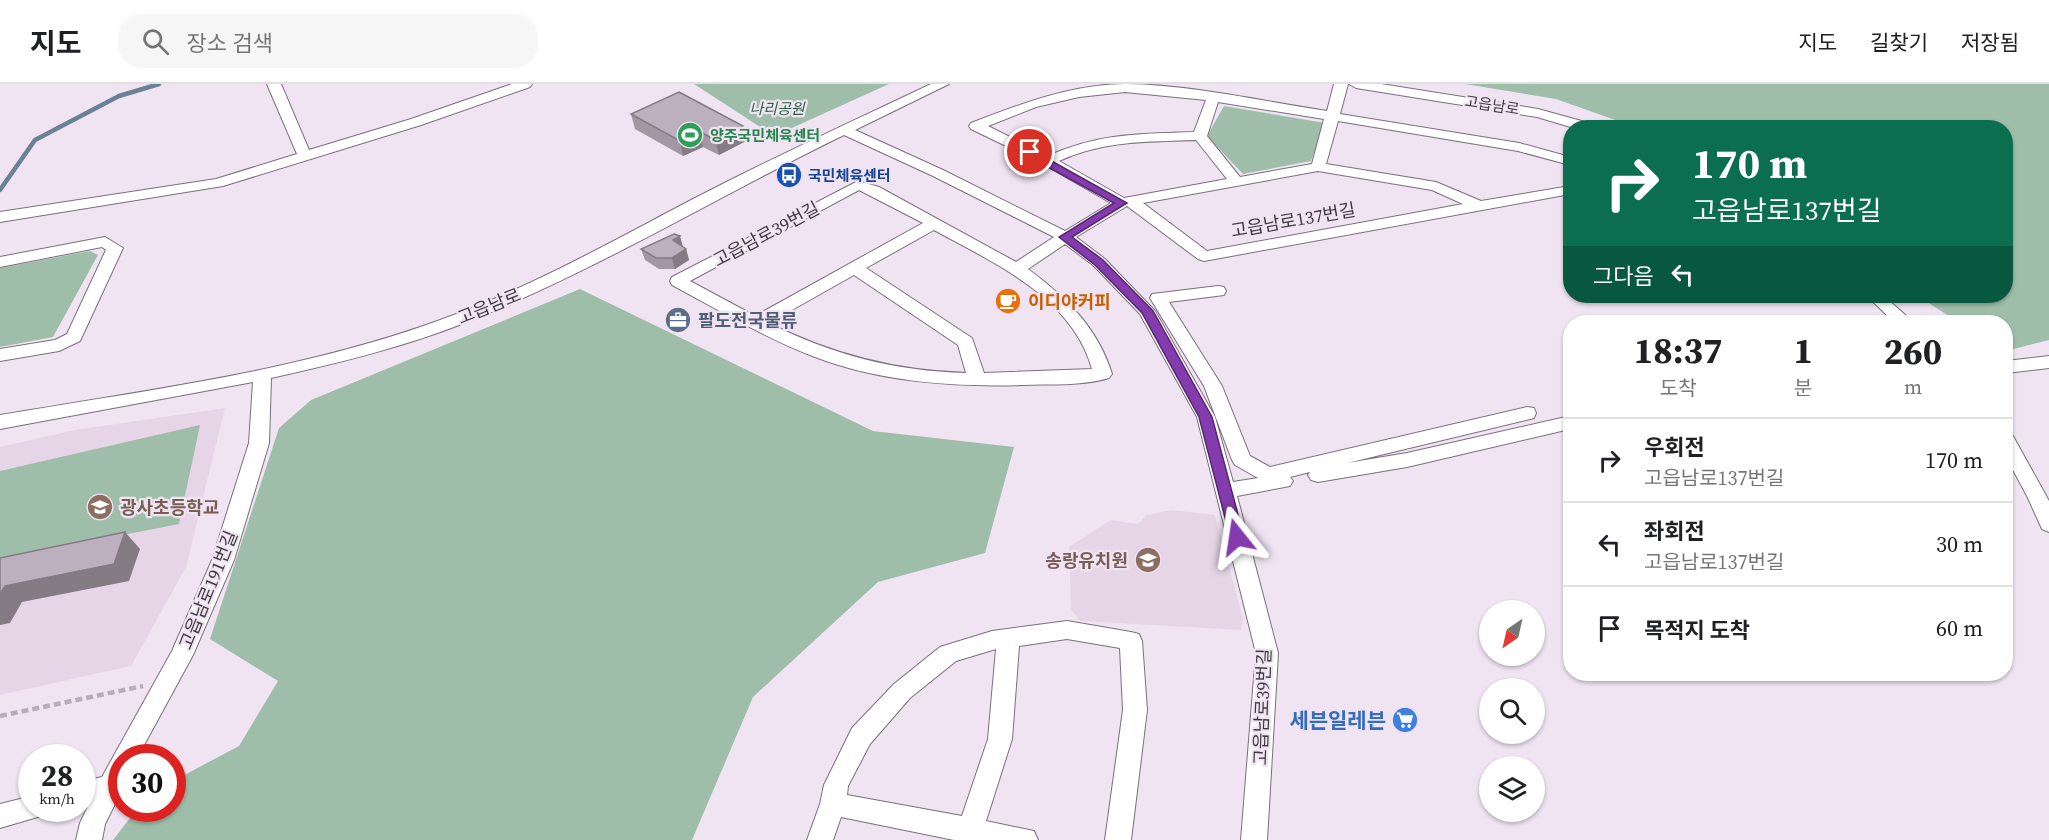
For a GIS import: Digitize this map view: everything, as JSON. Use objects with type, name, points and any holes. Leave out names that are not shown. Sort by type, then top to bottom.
[{"type":"street","points":[[274,84],[305,157]]},
{"type":"street","points":[[0,217],[218,183],[416,122],[525,84]]},
{"type":"street","name":"고읍남로","points":[[0,422],[262,375],[383,345],[428,331],[511,298],[844,130],[942,84]]},
{"type":"street","points":[[1318,167],[1341,84]]},
{"type":"street","name":"고읍남로","points":[[1356,84],[1514,108],[1563,121]]},
{"type":"street","name":"고읍남로137번길","points":[[1563,159],[1519,147],[1189,93],[1125,88],[1079,93],[1032,104],[976,126],[1126,202],[1204,256],[1563,191]]},
{"type":"street","points":[[1200,136],[1213,98]]},
{"type":"street","name":"고읍남로39번길","points":[[844,130],[938,173],[1065,237],[1099,262],[1147,311],[1206,417],[1267,652],[1254,840]]},
{"type":"street","points":[[1047,161],[1079,147],[1115,140],[1200,136]]},
{"type":"street","points":[[1200,136],[1237,182]]},
{"type":"street","name":"고읍남로137번길","points":[[1065,237],[1126,202],[1318,167],[1436,186],[1479,206]]},
{"type":"street","name":"고읍남로39번길","points":[[858,184],[874,190],[933,224],[1017,270],[1057,299],[1083,330],[1100,358],[1103,374],[1055,378],[976,378],[870,368],[812,348],[678,281],[858,184]]},
{"type":"street","points":[[757,322],[856,269],[933,224]]},
{"type":"street","points":[[1017,270],[1065,237]]},
{"type":"street","points":[[0,262],[105,242],[115,248],[74,337],[59,345],[0,355]]},
{"type":"street","points":[[856,269],[966,342],[976,378]]},
{"type":"street","points":[[1218,291],[1158,298],[1213,386],[1242,460],[1268,475],[1527,413]]},
{"type":"street","points":[[1883,303],[1896,315]]},
{"type":"street","points":[[2013,366],[2049,362]]},
{"type":"street","name":"고읍남로191번길","points":[[132,744],[182,655],[223,560],[259,443],[262,375]]},
{"type":"street","points":[[1225,491],[1407,460],[1563,424]]},
{"type":"street","points":[[2013,453],[2037,496],[2049,524]]},
{"type":"street","points":[[820,840],[836,785],[861,736],[902,691],[948,654],[992,640],[1067,630],[1131,641],[1135,710],[1118,840]]},
{"type":"street","points":[[969,835],[1000,739],[1008,638]]},
{"type":"street","points":[[89,840],[93,823],[108,791]]},
{"type":"street","points":[[832,804],[969,835],[1025,840]]},
{"type":"street","points":[[0,816],[18,812]]},
{"type":"path","points":[[0,716],[167,681]]},
{"type":"shaded area","name":"광사초등학교","points":[[225,408],[186,567],[131,666],[0,695],[0,447],[75,430]]},
{"type":"shaded area","name":"송랑유치원","points":[[1171,510],[1215,515],[1243,619],[1241,630],[1080,621],[1071,609],[1069,547],[1111,520],[1138,524],[1147,515]]},
{"type":"green space","name":"나리공원","points":[[694,84],[889,84],[774,136]]},
{"type":"green space","points":[[1465,84],[2049,84],[2049,340],[2013,349],[2013,315],[1947,315],[1929,303],[2013,303],[2013,120],[1615,120],[1556,99]]},
{"type":"green space","points":[[1224,106],[1325,123],[1311,161],[1243,174],[1207,136]]},
{"type":"green space","points":[[90,251],[98,255],[53,337],[0,347],[0,268]]},
{"type":"green space","points":[[580,289],[873,431],[1014,447],[985,553],[878,582],[753,697],[692,840],[113,840],[127,822],[186,822],[186,774],[239,746],[278,681],[210,639],[279,428],[311,400]]},
{"type":"green space","points":[[200,425],[179,524],[0,559],[0,471]]},
{"type":"building","points":[[679,92],[743,126],[715,140],[699,131],[680,141],[631,114]]},
{"type":"building","points":[[674,234],[680,236],[673,240],[686,249],[672,258],[656,258],[641,249]]},
{"type":"building","points":[[125,532],[114,564],[5,586],[0,594],[0,558]]},
{"type":"waterway","points":[[0,190],[35,140],[119,96],[159,84]]},
{"type":"place","name":"양주국민체육센터","points":[[690,135]]},
{"type":"place","name":"국민체육센터","points":[[789,175]]},
{"type":"place","name":"이디야커피","points":[[1008,301]]},
{"type":"place","name":"팔도전국물류","points":[[678,320]]},
{"type":"place","name":"광사초등학교","points":[[100,507]]},
{"type":"place","name":"송랑유치원","points":[[1148,560]]},
{"type":"place","name":"세븐일레븐","points":[[1405,720]]},
{"type":"route","points":[[1030,152],[1122,203],[1065,237],[1099,262],[1147,311],[1206,417],[1237,537]]}]
